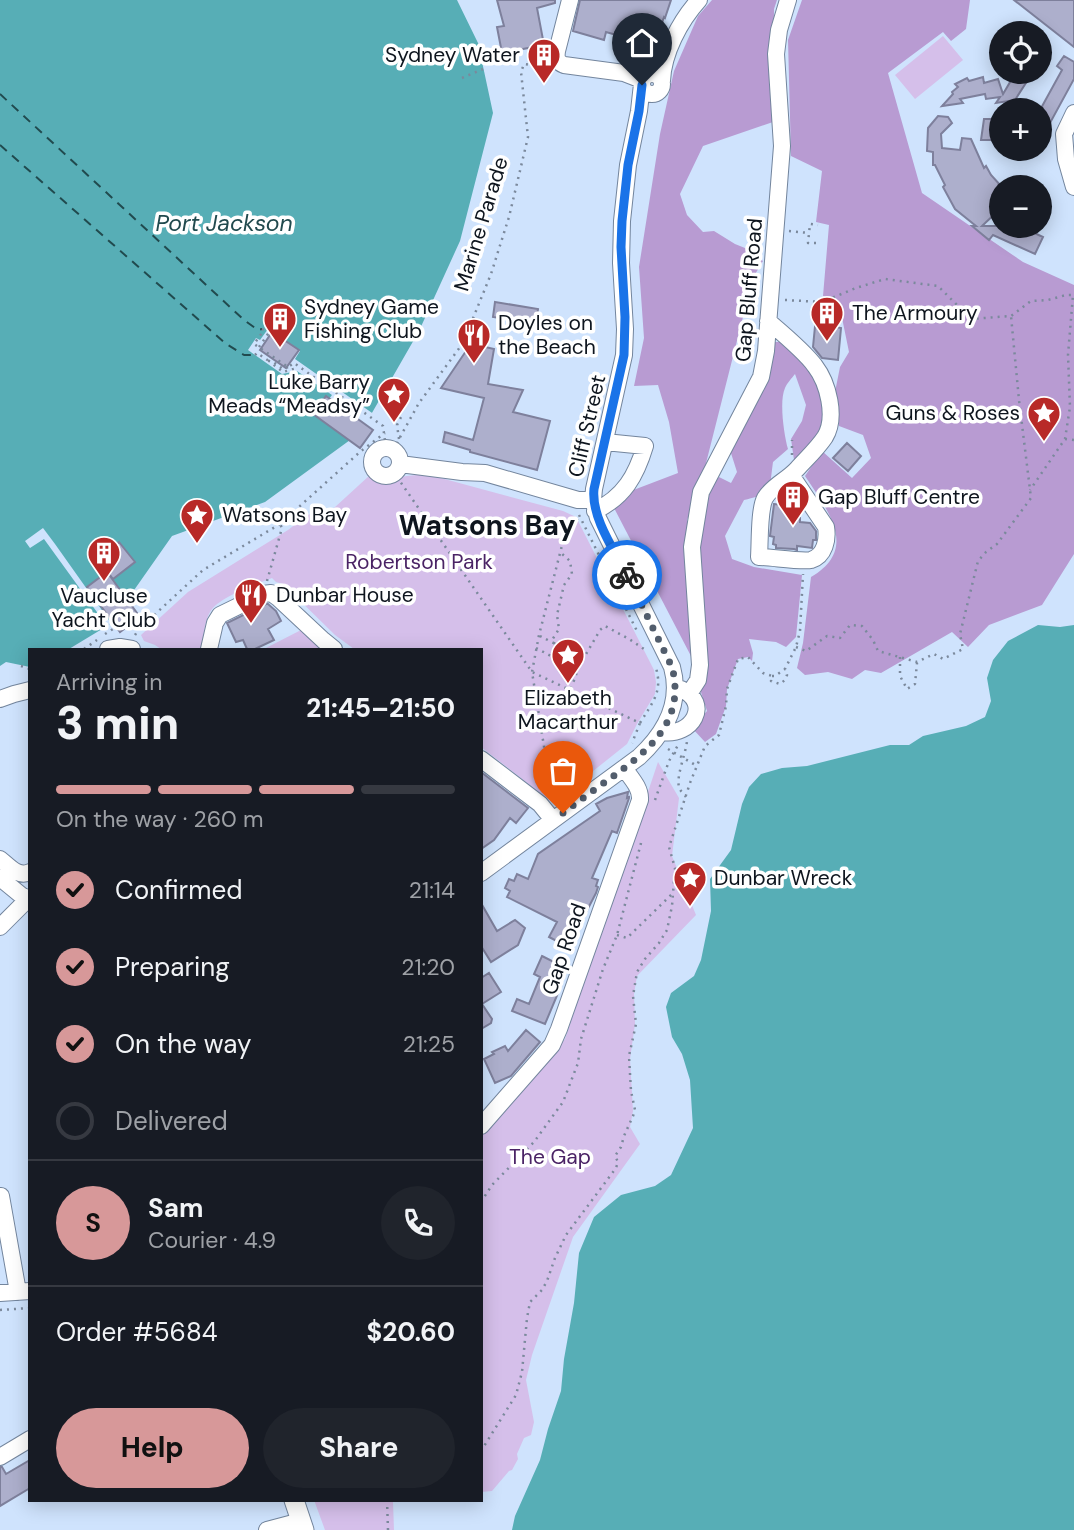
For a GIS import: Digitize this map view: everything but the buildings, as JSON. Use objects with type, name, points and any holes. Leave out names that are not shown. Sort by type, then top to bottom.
[{"type":"main road","points":[[295,1502],[302,1525]]},
{"type":"street","points":[[570,0],[557,51],[558,62],[624,74],[650,83],[691,4]]},
{"type":"street","name":"Gap Bluff Road","points":[[682,691],[697,683],[700,665],[692,547],[701,492],[761,377],[782,146],[776,54],[779,30],[788,0]]},
{"type":"street","name":"Cliff Street","points":[[594,505],[624,355],[621,247],[628,165],[639,111],[650,83]]},
{"type":"street","points":[[1074,113],[1065,134],[1066,159],[1074,187]]},
{"type":"street","points":[[768,321],[815,365],[828,394],[830,409],[828,430],[824,438],[764,500],[759,557],[811,560],[825,547],[826,527],[791,475]]},
{"type":"street","points":[[392,452],[462,472],[485,473],[594,505],[614,501],[631,482],[645,446],[605,442]]},
{"type":"street","points":[[594,505],[682,691],[696,706],[693,722],[678,731],[662,732]]},
{"type":"street","points":[[209,648],[218,617],[263,594],[271,593],[333,648]]},
{"type":"street","points":[[0,699],[28,690]]},
{"type":"street","points":[[483,872],[645,752],[662,732],[682,691]]},
{"type":"street","points":[[483,761],[530,796],[553,820]]},
{"type":"street","name":"Gap Road","points":[[483,1124],[552,1045],[559,1029],[639,800],[640,793],[624,768]]},
{"type":"street","points":[[0,859],[19,873],[28,873]]},
{"type":"street","points":[[0,878],[28,898],[0,927]]},
{"type":"street","points":[[0,1293],[24,1291],[1,1196]]},
{"type":"street","points":[[0,1457],[28,1440]]},
{"type":"street","points":[[267,1530],[302,1525]]},
{"type":"path","points":[[462,78],[483,69]]},
{"type":"path","name":"Marine Parade","points":[[392,452],[419,403],[463,343],[491,274],[509,217],[528,137],[521,72]]},
{"type":"path","points":[[816,243],[808,243],[810,224],[818,225]]},
{"type":"path","points":[[776,229],[809,233]]},
{"type":"path","points":[[770,298],[822,302],[885,279],[938,286],[971,319],[1011,316],[1031,301],[1073,295],[1068,355],[1072,406],[1065,439],[1030,490]]},
{"type":"path","points":[[1073,294],[1074,288]]},
{"type":"path","points":[[796,647],[806,651],[827,636],[840,638],[850,625],[862,626],[878,651],[917,662],[934,654],[943,659],[963,649],[960,634],[978,561],[997,544],[1031,498],[1011,316]]},
{"type":"path","points":[[251,349],[264,330],[262,329]]},
{"type":"path","points":[[259,347],[270,331]]},
{"type":"path","points":[[254,344],[288,367]]},
{"type":"path","points":[[256,355],[257,353],[283,372],[297,366]]},
{"type":"path","points":[[269,361],[284,369],[293,363],[383,426],[398,478],[532,672],[640,723],[631,746]]},
{"type":"path","points":[[392,452],[397,425],[403,413]]},
{"type":"path","points":[[1065,439],[1074,440]]},
{"type":"path","points":[[130,648],[139,629],[203,570],[280,524],[361,451],[392,452]]},
{"type":"path","points":[[554,803],[532,672],[567,526],[594,505]]},
{"type":"path","points":[[263,594],[282,528],[280,524]]},
{"type":"path","points":[[555,644],[552,640],[559,629],[557,615],[564,585],[572,574],[570,561],[560,553]]},
{"type":"path","points":[[483,1448],[516,1395],[522,1373],[530,1302],[547,1281],[566,1235],[616,1168],[618,1163],[615,1156],[635,1110],[629,1056],[636,1024],[633,996],[635,983],[639,967],[667,930],[675,868],[669,847],[690,783],[705,746],[719,735],[727,689],[738,659],[748,657],[763,673],[772,676],[785,669],[796,647],[800,631],[803,574],[811,560]]},
{"type":"path","points":[[575,662],[585,656],[600,629],[605,626],[647,651]]},
{"type":"path","points":[[539,635],[566,652],[575,662],[576,675],[570,690]]},
{"type":"path","points":[[536,648],[551,656]]},
{"type":"path","points":[[900,657],[900,676],[908,689],[915,684],[917,662]]},
{"type":"path","points":[[21,666],[28,668]]},
{"type":"path","points":[[772,676],[771,681],[780,684],[787,675],[785,669]]},
{"type":"path","points":[[653,808],[665,773],[680,742]]},
{"type":"path","points":[[686,797],[679,785],[687,742]]},
{"type":"path","points":[[668,748],[697,766]]},
{"type":"path","points":[[483,1199],[492,1185],[534,1142],[563,1102],[578,1063],[582,1039],[603,969],[617,935],[641,844]]},
{"type":"path","points":[[617,935],[627,938],[673,892]]},
{"type":"path","points":[[0,1310],[28,1308]]},
{"type":"path","points":[[387,1502],[388,1530]]},
{"type":"green space","points":[[943,36],[963,60],[915,99],[895,75]]},
{"type":"green space","name":"Robertson Park","points":[[426,474],[563,511],[576,517],[654,670],[655,694],[627,744],[553,803],[483,749],[483,648],[353,648],[335,635],[283,584],[272,578],[238,592],[215,606],[206,620],[201,648],[160,648],[144,641],[141,635],[188,592],[309,514],[322,519],[370,475],[398,477]]},
{"type":"green space","points":[[303,629],[328,648],[266,648]]},
{"type":"green space","name":"The Gap","points":[[658,762],[679,798],[672,856],[696,915],[637,976],[630,1059],[633,1111],[630,1127],[640,1144],[573,1237],[532,1355],[526,1380],[534,1422],[531,1435],[524,1438],[512,1470],[492,1491],[483,1492],[483,1135],[565,1039]]},
{"type":"green space","points":[[315,1502],[393,1502],[394,1530],[325,1530]]},
{"type":"shaded area","points":[[712,0],[777,0],[774,9],[773,122],[703,146],[680,194],[687,215],[703,232],[714,231],[763,261],[754,276],[742,273],[746,312],[702,479],[687,520],[692,658],[613,506],[623,494],[678,473],[669,422],[658,385],[634,386],[644,338],[639,267],[660,134],[674,71],[698,16]]},
{"type":"shaded area","points":[[802,0],[970,0],[966,29],[951,41],[943,32],[888,73],[922,193],[1023,262],[1074,285],[1074,554],[1042,605],[989,625],[968,647],[952,632],[881,673],[865,670],[852,679],[828,672],[805,675],[797,668],[803,643],[811,577],[826,566],[834,554],[836,541],[835,528],[829,515],[805,476],[822,451],[852,478],[871,458],[863,435],[839,426],[834,397],[840,367],[849,352],[841,313],[836,304],[823,296],[829,225],[816,222],[822,171],[791,156],[788,40]]},
{"type":"shaded area","points":[[773,342],[789,342],[805,361],[822,390],[825,420],[821,439],[794,460],[791,439],[802,421],[806,405],[795,374],[785,388],[782,401],[788,449],[773,462],[768,489],[765,493],[744,500],[725,536],[732,559],[754,567],[802,575],[796,637],[786,647],[776,642],[749,639],[752,661],[748,657],[738,659],[727,689],[726,706],[716,734],[705,742],[692,728],[707,711],[699,686],[695,549],[707,489],[719,477],[731,483],[737,472],[730,450]]},
{"type":"water","name":"Port Jackson","points":[[0,0],[457,0],[478,43],[493,113],[460,241],[419,331],[361,432],[265,502],[172,536],[111,623],[71,648],[28,648],[28,667],[6,662],[0,666]]},
{"type":"water","points":[[1038,625],[1074,625],[1074,1530],[512,1530],[515,1516],[540,1460],[561,1391],[579,1253],[594,1217],[621,1195],[655,1186],[671,1175],[693,1128],[690,1080],[682,1054],[672,1037],[666,1007],[671,993],[694,976],[701,960],[711,911],[710,879],[731,850],[749,787],[761,774],[782,768],[807,766],[890,745],[909,745],[923,736],[966,726],[985,717],[991,701],[987,678],[993,660],[1008,641]]},
{"type":"pier","points":[[268,329],[300,351],[295,359],[375,415],[363,434],[352,442],[313,414],[326,396],[329,399],[332,395],[297,371],[282,374],[248,350],[256,338],[260,340]]},
{"type":"pier","points":[[43,528],[111,623],[107,626],[44,539],[30,548],[25,541]]},
{"type":"ferry route","points":[[0,94],[244,320],[258,330],[262,329]]},
{"type":"ferry route","points":[[0,145],[225,343],[244,355],[255,355]]},
{"type":"way so far","points":[[563,813],[645,752],[665,728],[672,708],[676,682],[672,667],[627,575]]},
{"type":"place","name":"Sydney Water","points":[[544,85]]},
{"type":"place","name":"The Armoury","points":[[827,343]]},
{"type":"place","name":"Sydney Game Fishing Club","points":[[280,349]]},
{"type":"place","name":"Doyles on the Beach","points":[[474,365]]},
{"type":"place","name":"Luke Barry Meads “Meadsy”","points":[[394,424]]},
{"type":"place","name":"Guns & Roses","points":[[1044,443]]},
{"type":"place","name":"Gap Bluff Centre","points":[[793,527]]},
{"type":"place","name":"Watsons Bay","points":[[197,545]]},
{"type":"place","name":"Vaucluse Yacht Club","points":[[104,583]]},
{"type":"place","name":"Dunbar House","points":[[251,625]]},
{"type":"place","name":"Elizabeth Macarthur","points":[[568,685]]},
{"type":"place","name":"Dunbar Wreck","points":[[690,908]]},
{"type":"district","name":"Watsons Bay","points":[[487,525]]},
{"type":"route","points":[[627,575],[598,518],[593,500],[624,355],[622,221],[628,165],[642,85]]}]
